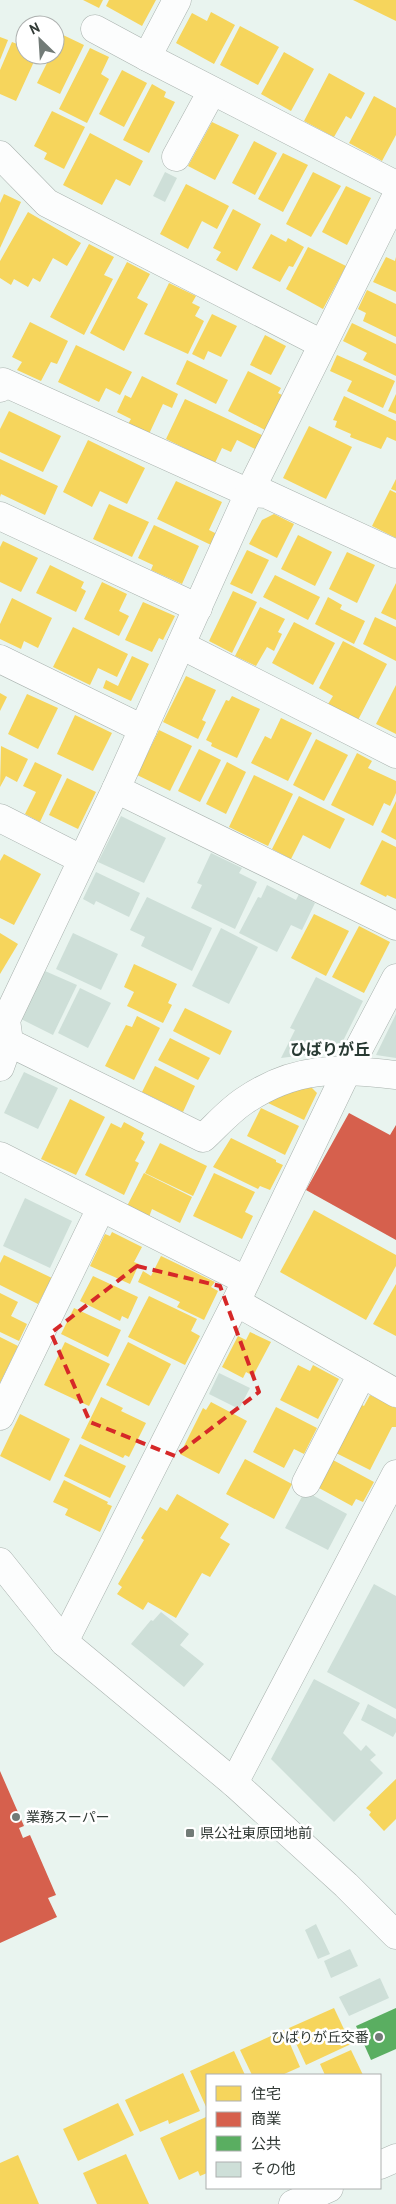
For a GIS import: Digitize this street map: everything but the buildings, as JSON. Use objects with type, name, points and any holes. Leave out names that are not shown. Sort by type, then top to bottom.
[{"type":"street","points":[[147,57],[178,0]]},
{"type":"street","points":[[95,29],[396,185]]},
{"type":"street","points":[[176,157],[212,91]]},
{"type":"street","points":[[0,155],[48,203],[322,344]]},
{"type":"street","points":[[396,197],[389,227],[322,344],[249,493],[143,730],[6,1020],[3,1049],[203,1138],[243,1101],[295,1075],[348,1069],[396,1075]]},
{"type":"street","points":[[0,388],[3,382],[249,493],[266,494],[396,554]]},
{"type":"street","points":[[0,516],[198,608]]},
{"type":"street","points":[[181,645],[396,754]]},
{"type":"street","points":[[0,659],[143,730]]},
{"type":"street","points":[[116,788],[396,926]]},
{"type":"street","points":[[0,818],[81,859]]},
{"type":"street","points":[[64,1642],[240,1291],[348,1069],[396,978]]},
{"type":"street","points":[[0,1156],[101,1208],[240,1291],[362,1374],[396,1393]]},
{"type":"street","points":[[0,1416],[101,1208]]},
{"type":"street","points":[[306,1483],[362,1374]]},
{"type":"street","points":[[234,1783],[396,1474]]},
{"type":"street","points":[[0,1562],[64,1642],[234,1783],[346,1884],[396,1935]]},
{"type":"street","points":[[381,2165],[396,2158]]},
{"type":"street","points":[[293,2204],[327,2189]]},
{"type":"highlighted area","points":[[137,1266],[220,1286],[259,1392],[175,1456],[90,1422],[51,1333]]},
{"type":"place","name":"業務スーパー","points":[[16,1817]]},
{"type":"place","name":"県公社東原団地前","points":[[190,1833]]},
{"type":"place","name":"ひばりが丘交番","points":[[379,2037]]},
{"type":"district","name":"ひばりが丘","points":[[330,1049]]}]
